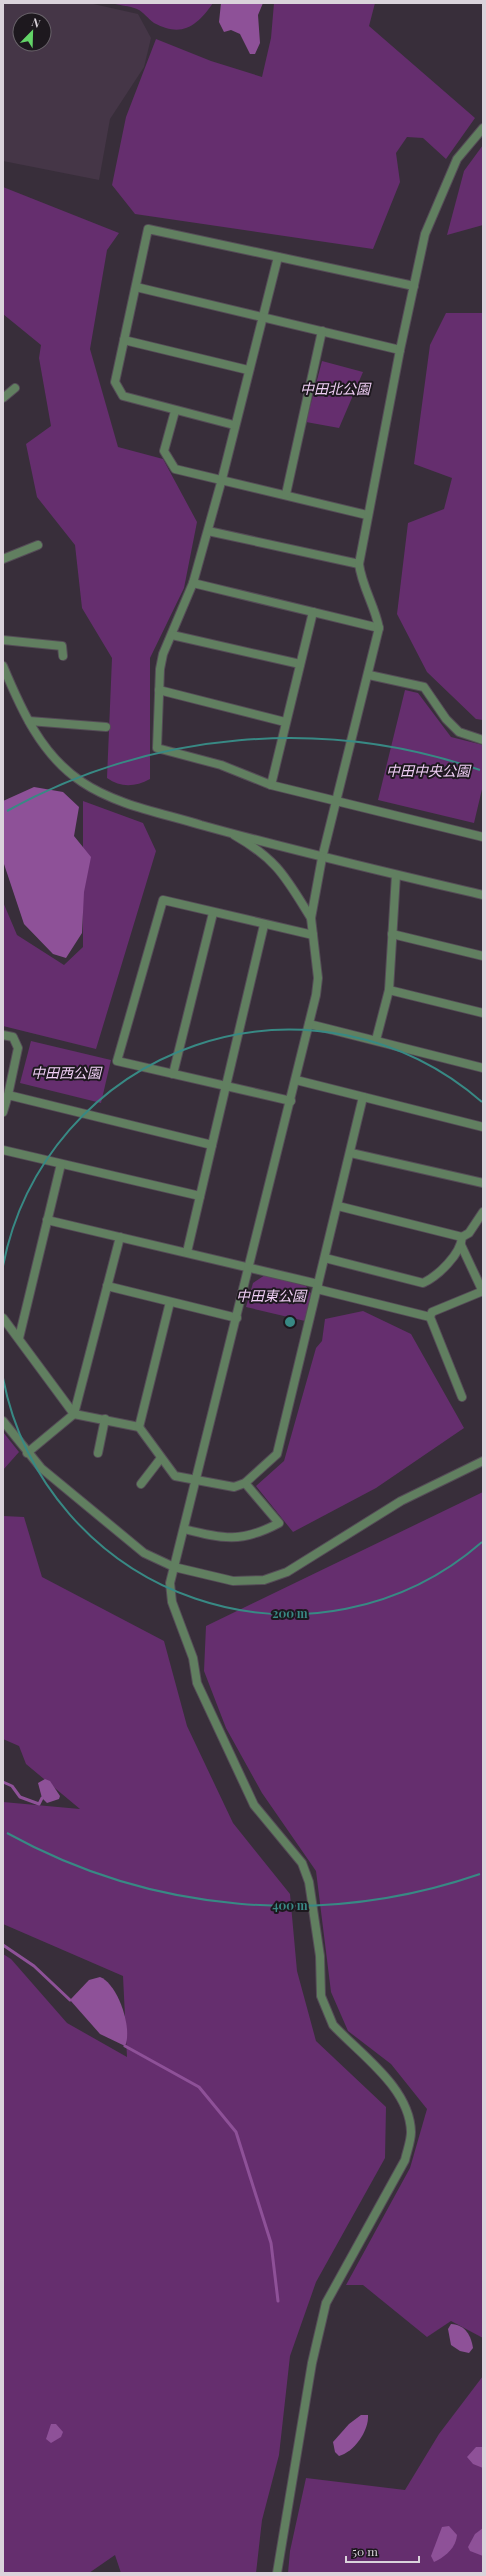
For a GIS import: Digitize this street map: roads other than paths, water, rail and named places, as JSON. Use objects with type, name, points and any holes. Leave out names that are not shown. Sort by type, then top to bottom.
[{"type":"street","points":[[277,2573],[312,2363],[326,2303],[405,2160],[411,2133],[406,2105],[394,2087],[333,2025],[327,2012],[321,1996],[320,1950],[309,1882],[302,1862],[254,1805],[197,1682],[193,1658],[172,1602],[170,1583],[291,1102],[318,978],[311,918],[322,858],[380,628],[377,615],[362,583],[359,564],[367,515],[400,350],[425,234],[445,184],[457,159],[483,128]]},
{"type":"street","points":[[234,425],[175,411],[123,396],[115,382],[148,229],[414,286]]},
{"type":"street","points":[[278,257],[234,425],[222,479],[193,584],[160,669],[157,748],[221,765],[271,785],[337,803],[483,837]]},
{"type":"street","points":[[136,287],[400,350]]},
{"type":"street","points":[[286,494],[322,331]]},
{"type":"street","points":[[124,340],[248,370]]},
{"type":"street","points":[[3,398],[15,388]]},
{"type":"street","points":[[175,411],[164,451],[175,469],[286,494],[367,515]]},
{"type":"street","points":[[208,531],[359,564]]},
{"type":"street","points":[[3,559],[38,546]]},
{"type":"street","points":[[193,584],[380,628]]},
{"type":"street","points":[[271,785],[312,612]]},
{"type":"street","points":[[172,635],[300,664]]},
{"type":"street","points":[[3,640],[62,646],[63,656]]},
{"type":"street","points":[[3,666],[29,721],[54,757],[81,781],[98,791],[133,804],[230,833],[322,858],[483,895]]},
{"type":"street","points":[[369,675],[424,688],[446,719],[459,732],[483,740]]},
{"type":"street","points":[[159,690],[285,722]]},
{"type":"street","points":[[29,721],[106,727]]},
{"type":"street","points":[[230,833],[248,843],[277,866],[300,897],[311,918]]},
{"type":"street","points":[[376,1040],[389,990],[396,875]]},
{"type":"street","points":[[291,1102],[118,1061],[163,900],[264,925],[313,935]]},
{"type":"street","points":[[173,1074],[213,913]]},
{"type":"street","points":[[187,1252],[264,925]]},
{"type":"street","points":[[392,934],[483,956]]},
{"type":"street","points":[[389,990],[483,1013]]},
{"type":"street","points":[[309,1024],[483,1068]]},
{"type":"street","points":[[3,1035],[13,1037],[18,1048],[3,1112]]},
{"type":"street","points":[[296,1080],[483,1127]]},
{"type":"street","points":[[8,1095],[212,1144]]},
{"type":"street","points":[[3,1318],[74,1414],[139,1427],[175,1476],[234,1487],[245,1483],[277,1454],[364,1097]]},
{"type":"street","points":[[3,1150],[200,1196]]},
{"type":"street","points":[[351,1153],[483,1183]]},
{"type":"street","points":[[19,1338],[60,1164]]},
{"type":"street","points":[[338,1206],[461,1241]]},
{"type":"street","points":[[325,1258],[423,1283],[434,1278],[461,1241],[469,1233],[483,1212]]},
{"type":"street","points":[[47,1220],[249,1267],[430,1317]]},
{"type":"street","points":[[27,1453],[74,1414],[120,1237]]},
{"type":"street","points":[[461,1241],[483,1292],[432,1312],[430,1317],[462,1397]]},
{"type":"street","points":[[107,1286],[237,1318]]},
{"type":"street","points":[[139,1427],[170,1302]]},
{"type":"street","points":[[98,1453],[105,1420]]},
{"type":"street","points":[[3,1421],[27,1453],[59,1484],[144,1553],[174,1567],[233,1581],[264,1580],[287,1572],[401,1501],[483,1461]]},
{"type":"street","points":[[140,1484],[161,1458]]},
{"type":"street","points":[[184,1529],[217,1538],[240,1538],[259,1534],[279,1523],[245,1483]]},
{"type":"waterway","points":[[3,1782],[12,1786],[20,1797],[39,1804],[42,1798]]},
{"type":"waterway","points":[[3,1945],[34,1966],[70,2000]]},
{"type":"waterway","points":[[125,2046],[199,2087],[236,2132],[271,2243],[278,2301]]},
{"type":"park label","name":"中田北公園","points":[[335,388]]},
{"type":"park label","name":"中田中央公園","points":[[428,770]]},
{"type":"park label","name":"中田西公園","points":[[66,1072]]},
{"type":"park label","name":"中田東公園","points":[[271,1295]]}]
